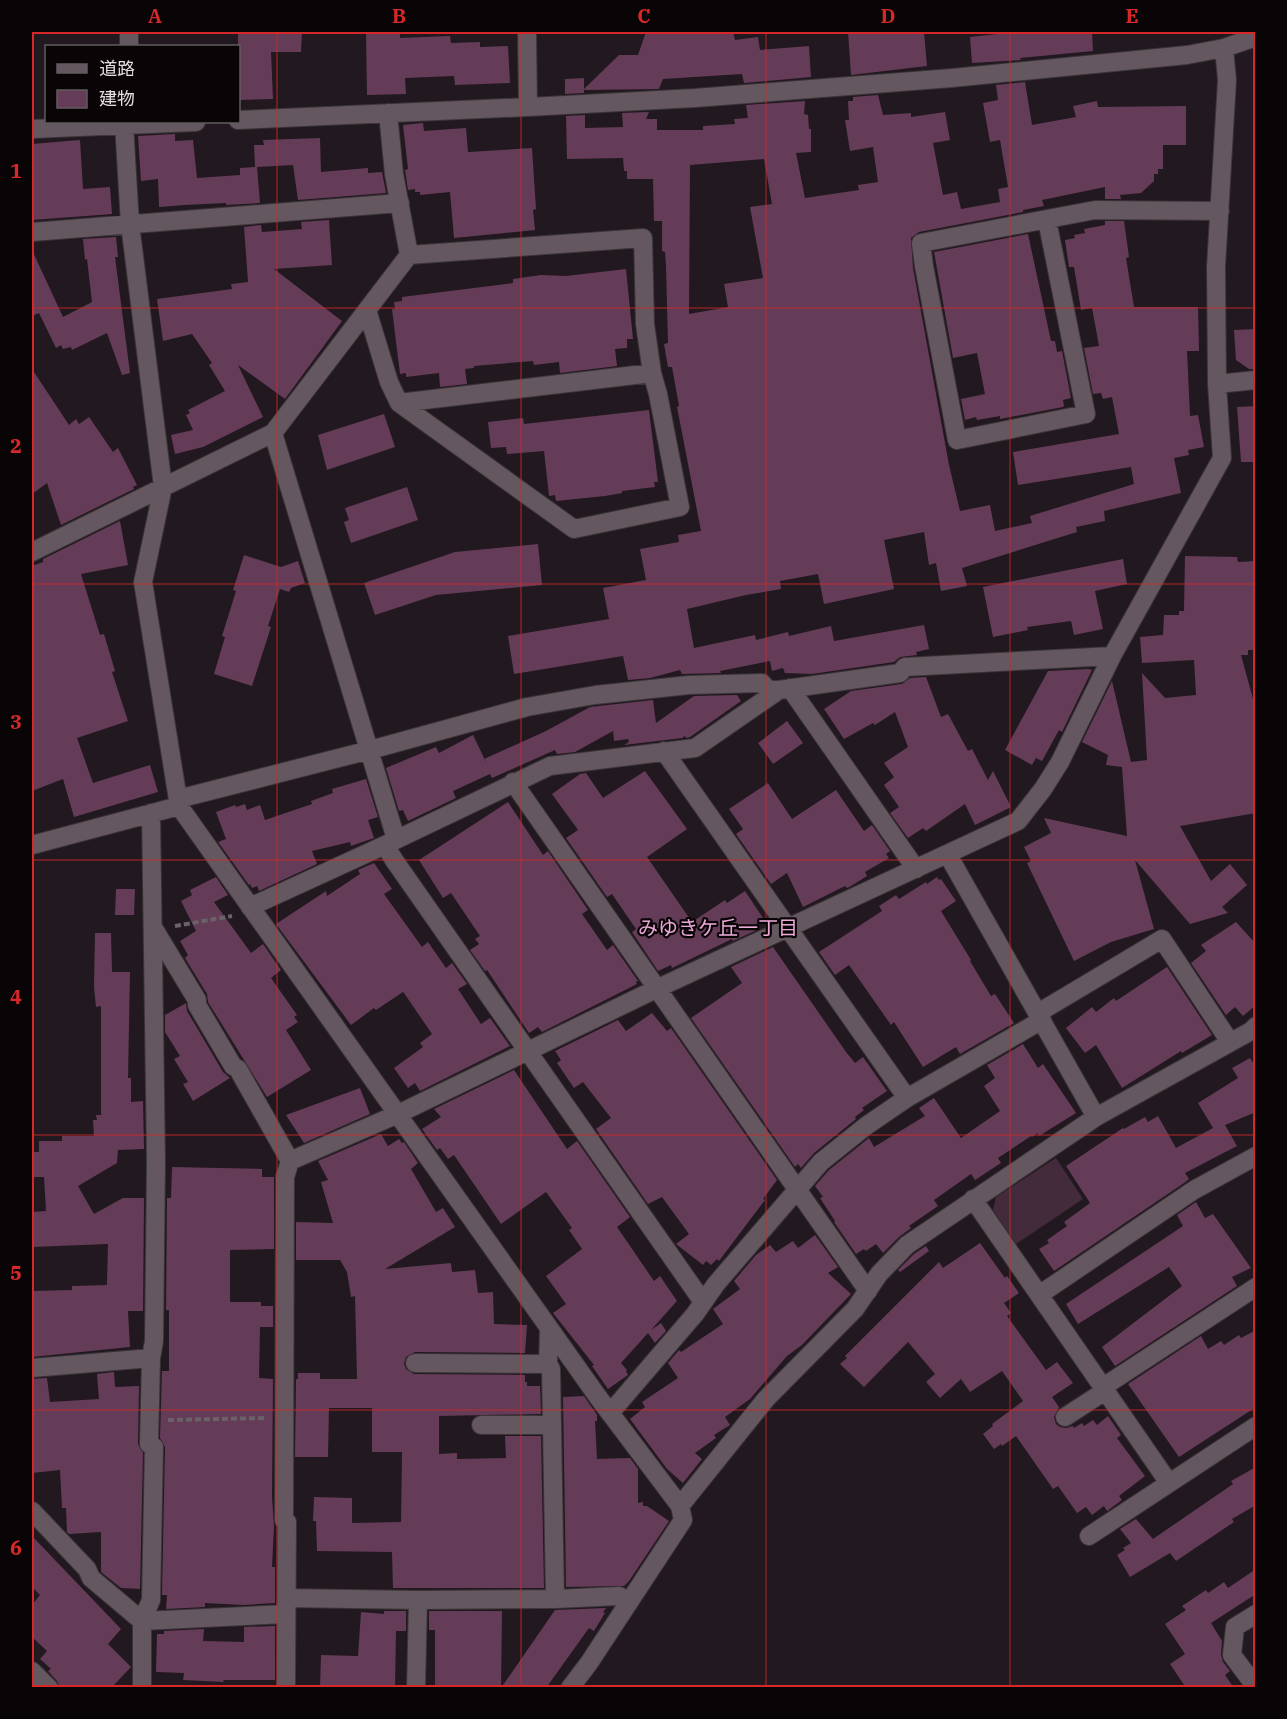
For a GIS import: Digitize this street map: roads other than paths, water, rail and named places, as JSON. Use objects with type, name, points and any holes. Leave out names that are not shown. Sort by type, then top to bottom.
[{"type":"street","points":[[527,32],[528,107]]},
{"type":"street","points":[[240,120],[707,97],[952,78],[1187,55],[1224,48],[1256,37]]},
{"type":"street","points":[[290,1161],[398,1114],[656,989],[1018,821],[1043,789],[1060,762],[1112,656],[1222,458],[1217,384],[1216,267],[1227,80],[1224,48]]},
{"type":"street","points":[[32,552],[273,433],[409,255],[394,174],[388,113]]},
{"type":"street","points":[[32,129],[128,123],[130,224],[163,487],[143,582],[179,802],[252,909],[549,1328],[680,1506],[683,1520],[589,1663],[570,1688]]},
{"type":"street","points":[[32,232],[400,203]]},
{"type":"street","points":[[1047,220],[1086,414],[957,440],[921,243],[1095,210],[1220,210]]},
{"type":"street","points":[[367,310],[389,382],[399,403],[574,529],[680,507],[652,373],[645,324],[643,238],[409,255]]},
{"type":"street","points":[[399,403],[652,373]]},
{"type":"street","points":[[1217,384],[1256,380]]},
{"type":"street","points":[[273,433],[370,750],[394,860],[704,1302]]},
{"type":"street","points":[[32,845],[151,813],[179,802],[527,707],[595,695],[689,685],[762,683],[768,690],[784,689],[900,673],[905,667],[1112,656]]},
{"type":"street","points":[[252,909],[550,765],[695,748],[784,689]]},
{"type":"street","points":[[784,689],[916,868]]},
{"type":"street","points":[[664,752],[907,1098]]},
{"type":"street","points":[[513,782],[868,1292]]},
{"type":"street","points":[[142,1688],[142,1621],[151,1600],[154,1447],[149,1444],[151,1358],[154,1341],[156,1172],[151,813]]},
{"type":"street","points":[[948,855],[1096,1117]]},
{"type":"street","points":[[154,929],[290,1161],[285,1177],[286,1688]]},
{"type":"street","points":[[611,1412],[821,1162],[866,1126],[907,1098],[1162,939],[1230,1042]]},
{"type":"street","points":[[680,1506],[766,1399],[855,1309],[879,1274],[907,1245],[1096,1117],[1256,1026]]},
{"type":"street","points":[[1039,1295],[1194,1190],[1256,1156]]},
{"type":"street","points":[[973,1199],[1169,1483]]},
{"type":"street","points":[[1065,1417],[1256,1287]]},
{"type":"street","points":[[549,1328],[555,1599]]},
{"type":"street","points":[[32,1368],[151,1358]]},
{"type":"street","points":[[415,1363],[548,1364]]},
{"type":"street","points":[[481,1425],[551,1425]]},
{"type":"street","points":[[1089,1536],[1256,1426]]},
{"type":"street","points":[[32,1510],[87,1569],[91,1578],[142,1621],[286,1606],[418,1600],[619,1596],[629,1602]]},
{"type":"street","points":[[416,1688],[418,1600]]},
{"type":"street","points":[[1256,1614],[1235,1627],[1232,1655],[1256,1688]]},
{"type":"street","points":[[32,1671],[49,1688]]},
{"type":"district","name":"みゆきケ丘一丁目","points":[[718,928]]}]
